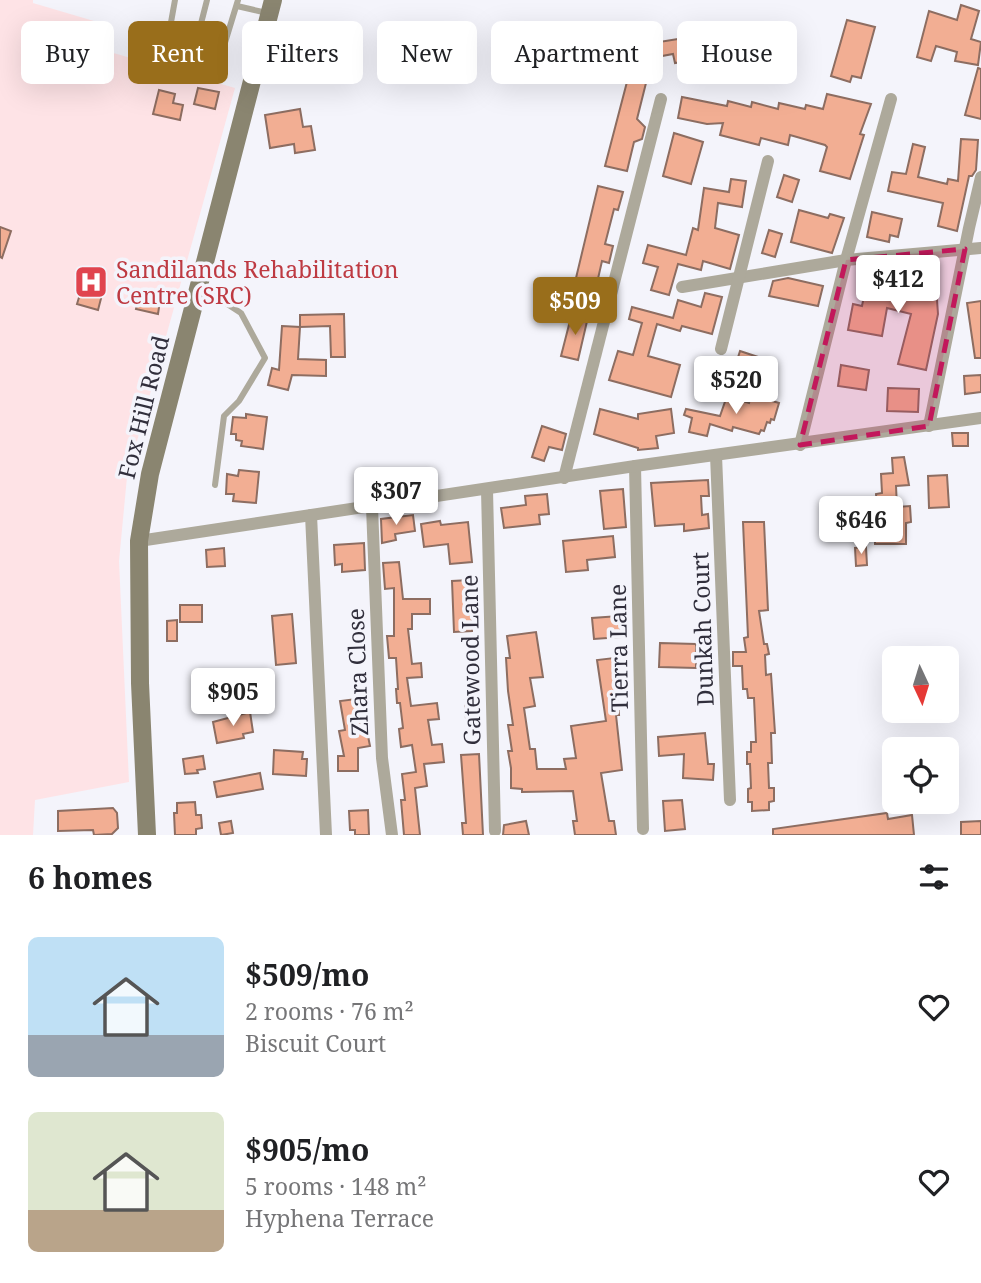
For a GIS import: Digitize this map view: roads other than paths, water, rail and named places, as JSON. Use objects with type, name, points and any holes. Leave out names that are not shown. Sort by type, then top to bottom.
[{"type":"main road","name":"Fox Hill Road","points":[[147,835],[140,683],[139,541],[150,474],[271,7]]},
{"type":"street","points":[[564,478],[661,99]]},
{"type":"street","points":[[800,445],[846,260],[891,99]]},
{"type":"street","points":[[721,349],[768,161]]},
{"type":"street","points":[[929,426],[981,177]]},
{"type":"street","points":[[682,287],[846,260],[981,248]]},
{"type":"street","points":[[139,541],[635,466],[981,418]]},
{"type":"street","name":"Dunkah Court","points":[[716,455],[730,800]]},
{"type":"street","name":"Tierra Lane","points":[[635,466],[643,829]]},
{"type":"street","name":"Gatewood Lane","points":[[487,489],[495,831]]},
{"type":"street","name":"Zhara Close","points":[[372,507],[382,758],[392,835]]},
{"type":"street","points":[[311,515],[326,835]]},
{"type":"lane","points":[[171,21],[175,0]]},
{"type":"lane","points":[[201,21],[206,0]]},
{"type":"lane","points":[[228,31],[237,3],[271,7]]},
{"type":"lane","points":[[199,286],[241,313],[265,358],[239,401],[224,416],[215,485]]},
{"type":"place","name":"Sandilands Rehabilitation Centre (SRC)","points":[[91,282]]}]
